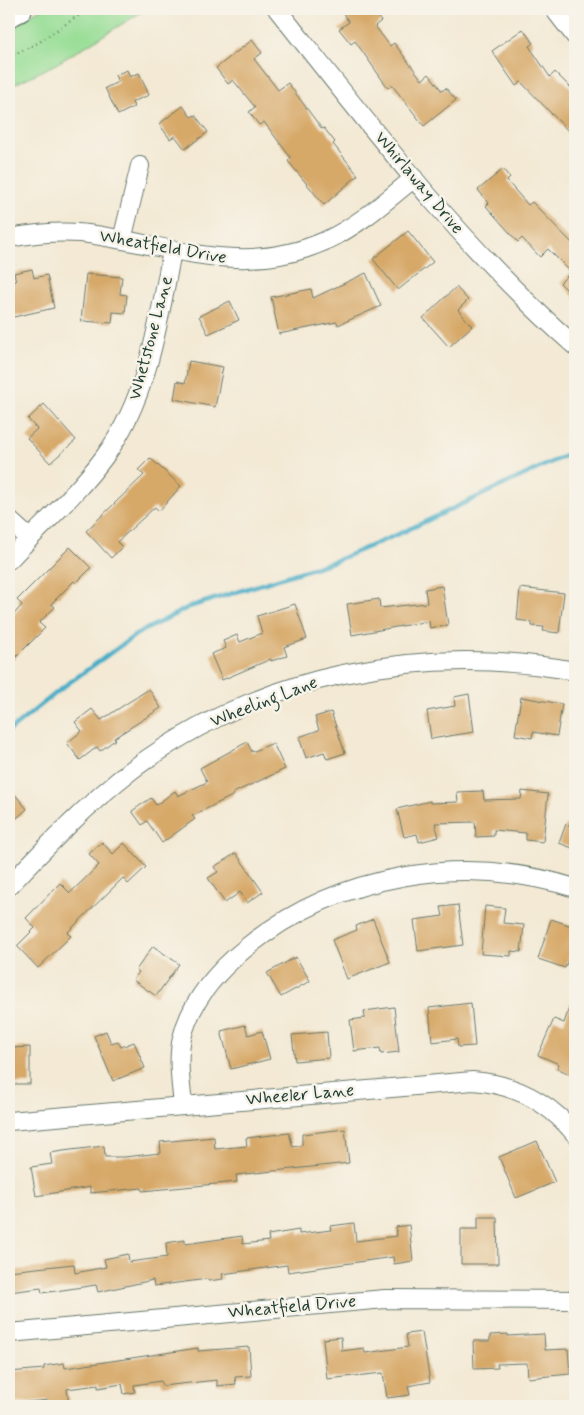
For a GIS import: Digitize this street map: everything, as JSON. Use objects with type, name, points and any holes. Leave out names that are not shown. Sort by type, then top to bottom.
[{"type":"street","points":[[9,14],[20,9]]},
{"type":"street","name":"Whirlaway Drive","points":[[277,9],[414,178],[496,271],[575,346]]},
{"type":"street","points":[[554,9],[575,36]]},
{"type":"street","points":[[122,240],[140,166]]},
{"type":"street","name":"Wheatfield Drive","points":[[9,238],[62,232],[94,234],[172,251],[238,259],[288,254],[340,234],[414,178]]},
{"type":"street","name":"Whetstone Lane","points":[[9,560],[92,473],[106,455],[126,421],[145,372],[172,251]]},
{"type":"street","points":[[9,520],[29,538]]},
{"type":"street","name":"Wheeling Lane","points":[[9,886],[74,820],[133,769],[191,731],[252,702],[342,673],[433,661],[498,661],[575,671]]},
{"type":"street","points":[[182,1106],[180,1062],[182,1038],[197,1002],[221,970],[254,941],[293,915],[354,888],[378,881],[425,873],[492,872],[540,879],[575,888]]},
{"type":"street","name":"Wheeler Lane","points":[[9,1121],[473,1081],[500,1085],[526,1094],[558,1115],[575,1134]]},
{"type":"street","name":"Wheatfield Drive","points":[[9,1333],[385,1299],[575,1300]]},
{"type":"path","points":[[9,57],[38,43],[88,9]]},
{"type":"green space","points":[[41,9],[147,9],[56,64],[9,87],[9,26]]},
{"type":"building","points":[[340,9],[372,9],[381,21],[375,26],[390,46],[394,43],[422,80],[429,74],[442,91],[446,88],[456,100],[424,126],[392,85],[388,88],[355,41],[351,44],[339,29],[349,22]]},
{"type":"building","points":[[523,29],[533,43],[529,46],[550,77],[555,72],[575,92],[575,138],[521,82],[516,86],[492,51]]},
{"type":"building","points":[[252,40],[262,53],[254,59],[278,90],[288,83],[322,129],[324,128],[335,142],[333,144],[358,175],[324,205],[288,161],[291,158],[264,122],[259,125],[249,112],[255,107],[233,80],[228,84],[216,68]]},
{"type":"building","points":[[127,70],[130,77],[139,73],[149,95],[132,102],[134,107],[118,115],[105,88],[118,82],[115,75]]},
{"type":"building","points":[[183,106],[191,117],[195,115],[208,132],[185,149],[175,136],[170,139],[159,124]]},
{"type":"building","points":[[503,169],[510,178],[507,181],[528,205],[532,202],[575,246],[575,298],[560,283],[571,272],[548,249],[540,257],[522,238],[518,242],[486,206],[489,203],[478,190]]},
{"type":"building","points":[[408,231],[433,262],[398,290],[373,259]]},
{"type":"building","points":[[32,269],[34,278],[47,275],[54,308],[9,318],[9,282],[16,281],[14,273]]},
{"type":"building","points":[[366,273],[381,306],[338,325],[337,322],[279,334],[271,297],[311,289],[313,298]]},
{"type":"building","points":[[86,274],[122,277],[120,294],[127,295],[125,313],[113,312],[112,323],[81,321]]},
{"type":"building","points":[[456,287],[468,300],[458,310],[472,326],[449,347],[423,318]]},
{"type":"building","points":[[230,301],[239,320],[208,334],[199,316]]},
{"type":"building","points":[[189,361],[223,367],[215,407],[174,399],[177,381],[185,383]]},
{"type":"building","points":[[44,404],[76,440],[50,463],[27,438],[37,429],[28,419]]},
{"type":"building","points":[[150,458],[181,486],[159,511],[155,507],[117,542],[122,547],[111,558],[86,531],[144,475],[138,470]]},
{"type":"building","points":[[70,547],[91,568],[76,583],[74,581],[51,604],[55,607],[39,623],[45,628],[9,664],[9,620],[22,605],[17,600]]},
{"type":"building","points":[[442,586],[448,625],[430,628],[429,621],[352,635],[347,604],[379,599],[380,608],[427,603],[425,589]]},
{"type":"building","points":[[520,588],[564,593],[559,633],[543,631],[544,627],[532,626],[532,622],[517,620]]},
{"type":"building","points":[[295,604],[307,639],[284,647],[287,656],[271,661],[271,659],[222,680],[211,654],[226,648],[223,641],[237,635],[240,642],[262,633],[257,616]]},
{"type":"building","points":[[149,689],[161,708],[114,738],[116,739],[100,751],[97,747],[80,760],[67,743],[82,731],[75,722],[92,709],[101,720]]},
{"type":"building","points":[[469,694],[474,732],[431,739],[427,711],[455,706],[454,697]]},
{"type":"building","points":[[521,697],[562,704],[557,736],[533,732],[532,738],[515,735]]},
{"type":"building","points":[[331,712],[345,753],[327,759],[324,752],[306,758],[299,737],[319,730],[315,717]]},
{"type":"building","points":[[247,742],[252,752],[273,743],[285,769],[233,793],[234,795],[192,816],[195,819],[162,843],[147,821],[142,825],[132,811],[151,798],[156,805],[175,791],[178,796],[207,782],[200,768]]},
{"type":"building","points":[[9,787],[27,809],[9,825]]},
{"type":"building","points":[[483,791],[484,800],[521,799],[522,791],[548,794],[543,842],[526,840],[526,833],[494,830],[494,836],[476,837],[475,822],[435,823],[439,837],[419,842],[417,834],[404,837],[397,809],[430,801],[430,803],[458,802],[457,792]]},
{"type":"building","points":[[566,824],[575,827],[575,849],[559,843]]},
{"type":"building","points":[[102,842],[113,854],[124,843],[146,867],[128,884],[123,878],[67,933],[71,936],[38,968],[17,946],[35,928],[26,918],[60,883],[70,893],[99,865],[89,854]]},
{"type":"building","points":[[236,853],[263,892],[247,903],[240,892],[225,903],[208,878],[218,872],[214,867]]},
{"type":"building","points":[[458,905],[463,945],[418,951],[414,920],[443,916],[441,907]]},
{"type":"building","points":[[485,906],[505,908],[503,923],[524,925],[521,952],[511,951],[511,956],[481,954]]},
{"type":"building","points":[[373,919],[390,962],[347,979],[332,940],[357,930],[356,926]]},
{"type":"building","points":[[551,919],[575,927],[575,939],[565,968],[538,959]]},
{"type":"building","points":[[153,946],[179,964],[156,996],[133,980],[139,972],[136,970]]},
{"type":"building","points":[[296,957],[310,981],[281,997],[267,973]]},
{"type":"building","points":[[573,997],[575,997],[575,1065],[571,1075],[557,1068],[559,1064],[538,1055],[554,1019],[564,1023]]},
{"type":"building","points":[[471,1003],[475,1046],[458,1047],[457,1039],[432,1042],[429,1008]]},
{"type":"building","points":[[394,1007],[399,1052],[381,1054],[380,1048],[354,1051],[350,1020],[365,1018],[364,1011]]},
{"type":"building","points":[[245,1025],[248,1035],[262,1031],[270,1059],[231,1069],[221,1031]]},
{"type":"building","points":[[106,1031],[111,1043],[118,1041],[121,1047],[134,1042],[145,1068],[113,1081],[94,1036]]},
{"type":"building","points":[[327,1032],[329,1058],[295,1061],[292,1035]]},
{"type":"building","points":[[30,1047],[30,1084],[9,1084],[9,1048]]},
{"type":"building","points":[[345,1129],[349,1163],[236,1175],[237,1182],[142,1191],[142,1188],[90,1193],[90,1187],[36,1196],[31,1167],[52,1164],[50,1153],[104,1146],[105,1157],[124,1157],[161,1153],[160,1142],[214,1137],[215,1149],[247,1146],[246,1138],[289,1133],[293,1147],[302,1145],[302,1134]]},
{"type":"building","points":[[537,1141],[555,1182],[516,1198],[499,1157]]},
{"type":"building","points":[[478,1217],[497,1217],[498,1264],[461,1264],[461,1229],[478,1229]]},
{"type":"building","points":[[354,1223],[356,1241],[397,1236],[396,1227],[409,1225],[413,1261],[394,1264],[393,1257],[288,1272],[287,1265],[222,1274],[223,1279],[208,1281],[208,1279],[154,1286],[153,1280],[98,1292],[96,1285],[42,1293],[41,1288],[9,1292],[9,1271],[74,1264],[75,1273],[106,1267],[104,1259],[128,1254],[129,1262],[167,1257],[166,1243],[185,1240],[185,1244],[242,1236],[243,1244],[269,1241],[268,1235],[299,1230],[299,1234],[331,1230],[330,1226]]},
{"type":"building","points":[[422,1332],[430,1382],[408,1386],[410,1395],[387,1398],[383,1373],[327,1379],[323,1339],[341,1337],[342,1351],[364,1348],[365,1353],[408,1347],[406,1334]]},
{"type":"building","points":[[508,1334],[508,1336],[544,1334],[545,1350],[568,1349],[570,1374],[528,1378],[527,1363],[497,1364],[498,1368],[474,1369],[473,1341],[490,1341],[490,1335]]},
{"type":"building","points":[[249,1347],[251,1376],[235,1377],[236,1384],[217,1386],[217,1380],[162,1386],[161,1381],[134,1385],[135,1392],[124,1394],[122,1384],[98,1388],[98,1385],[67,1389],[69,1406],[49,1406],[48,1400],[9,1404],[9,1372],[44,1369],[44,1366],[64,1363],[65,1368],[198,1348],[198,1351]]},
{"type":"waterway","points":[[9,731],[66,685],[137,634],[189,607],[335,561],[401,533],[575,451]]}]
